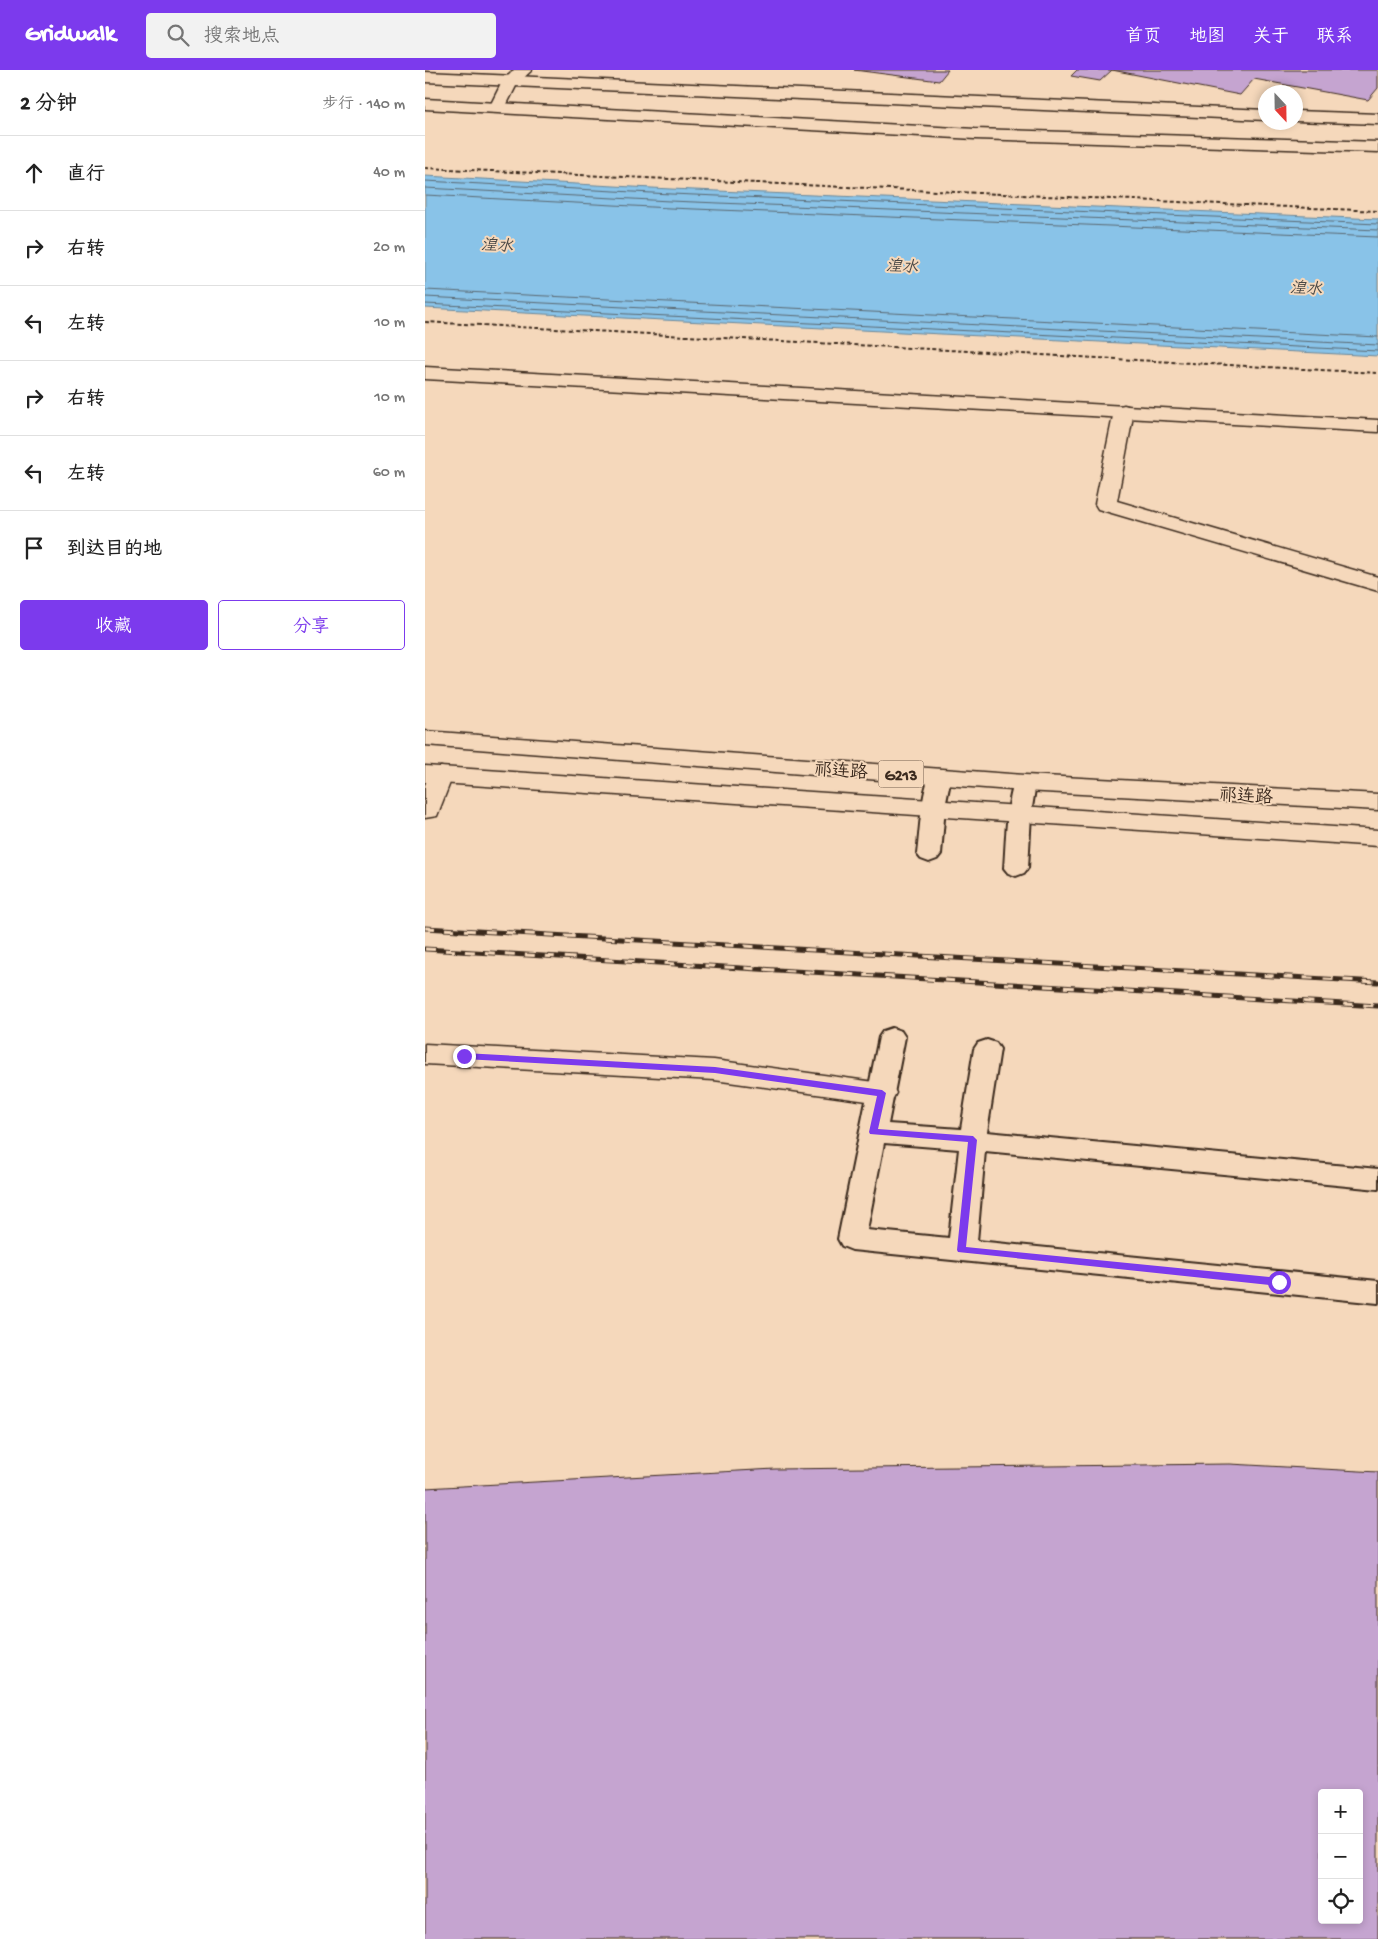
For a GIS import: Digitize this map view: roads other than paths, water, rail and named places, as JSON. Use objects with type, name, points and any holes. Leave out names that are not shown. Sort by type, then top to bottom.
[{"type":"main road","points":[[497,108],[510,82],[524,70]]},
{"type":"main road","points":[[425,77],[1258,115]]},
{"type":"main road","points":[[425,104],[975,134],[1378,147]]},
{"type":"main road","points":[[1303,116],[1378,119]]},
{"type":"main road","points":[[425,373],[1378,426]]},
{"type":"main road","points":[[1124,411],[1105,504],[1378,584]]},
{"type":"main road","name":"祁连路","points":[[425,738],[1025,784],[1378,802]]},
{"type":"main road","points":[[425,810],[428,810],[433,774]]},
{"type":"main road","name":"祁连路","points":[[433,774],[1378,838]]},
{"type":"main road","points":[[425,1054],[715,1070],[882,1093]]},
{"type":"lane","points":[[929,854],[934,807],[940,777]]},
{"type":"lane","points":[[1016,868],[1020,814],[1025,784]]},
{"type":"lane","points":[[892,1037],[852,1239],[1378,1292]]},
{"type":"lane","points":[[962,1250],[973,1140],[987,1049]]},
{"type":"lane","points":[[873,1132],[1378,1179]]},
{"type":"water","name":"湟水","points":[[425,176],[671,189],[1378,219],[1378,356],[425,308]]},
{"type":"railway","points":[[425,928],[1378,982]]},
{"type":"railway","points":[[425,949],[1378,1006]]}]
